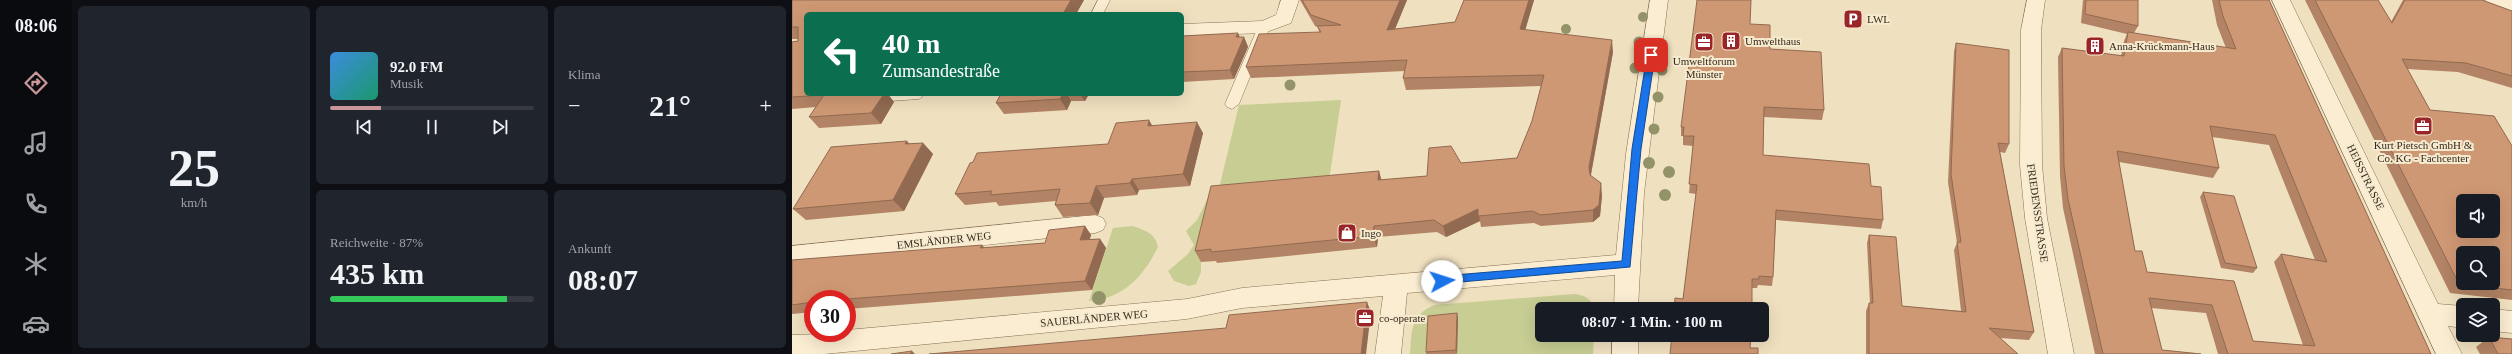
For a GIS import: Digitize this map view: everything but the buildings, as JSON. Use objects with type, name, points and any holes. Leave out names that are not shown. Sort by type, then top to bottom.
[{"type":"street","points":[[1184,30],[1264,26],[1284,18],[1290,0]]},
{"type":"street","points":[[1626,302],[1626,264],[1636,149],[1659,0]]},
{"type":"street","name":"FRIEDENSSTRASSE","points":[[2036,0],[2031,30],[2031,165],[2036,218],[2061,354]]},
{"type":"street","name":"HEISSTRASSE","points":[[2282,0],[2449,353]]},
{"type":"street","points":[[2494,0],[2512,6]]},
{"type":"street","name":"EMSLÄNDER WEG","points":[[792,256],[1095,224]]},
{"type":"street","name":"SAUERLÄNDER WEG","points":[[792,346],[1187,309],[1242,298],[1626,264]]},
{"type":"street","points":[[1388,354],[1396,285]]},
{"type":"street","points":[[2431,314],[2456,316]]},
{"type":"street","points":[[2500,321],[2512,322]]},
{"type":"street","points":[[1625,342],[1625,354]]},
{"type":"lane","points":[[1098,12],[1104,0]]},
{"type":"lane","points":[[1232,104],[1264,26]]},
{"type":"lane","points":[[858,96],[859,98],[889,96]]},
{"type":"green space","points":[[1341,100],[1328,187],[1201,262],[1201,272],[1196,284],[1189,286],[1174,281],[1168,271],[1188,254],[1194,245],[1186,231],[1197,220],[1208,198],[1217,197],[1239,105]]},
{"type":"green space","points":[[1133,226],[1149,233],[1157,242],[1158,247],[1152,258],[1139,276],[1122,291],[1112,296],[1089,301],[1113,228]]},
{"type":"green space","points":[[1575,294],[1582,296],[1588,298],[1591,302],[1535,302],[1535,342],[1594,342],[1593,354],[1410,354],[1412,331],[1416,319],[1426,309],[1434,305]]},
{"type":"place","name":"LWL","points":[[1853,19]]},
{"type":"place","name":"Umwelthaus","points":[[1731,41]]},
{"type":"place","name":"Umweltforum Münster","points":[[1704,42]]},
{"type":"place","name":"Anna-Krückmann-Haus","points":[[2095,46]]},
{"type":"place","name":"Kurt Pietsch GmbH & Co. KG - Fachcenter","points":[[2423,126]]},
{"type":"place","name":"Ingo","points":[[1347,233]]},
{"type":"place","name":"co-operate","points":[[1365,318]]},
{"type":"route","points":[[1442,281],[1626,264],[1636,149],[1651,55]]}]
